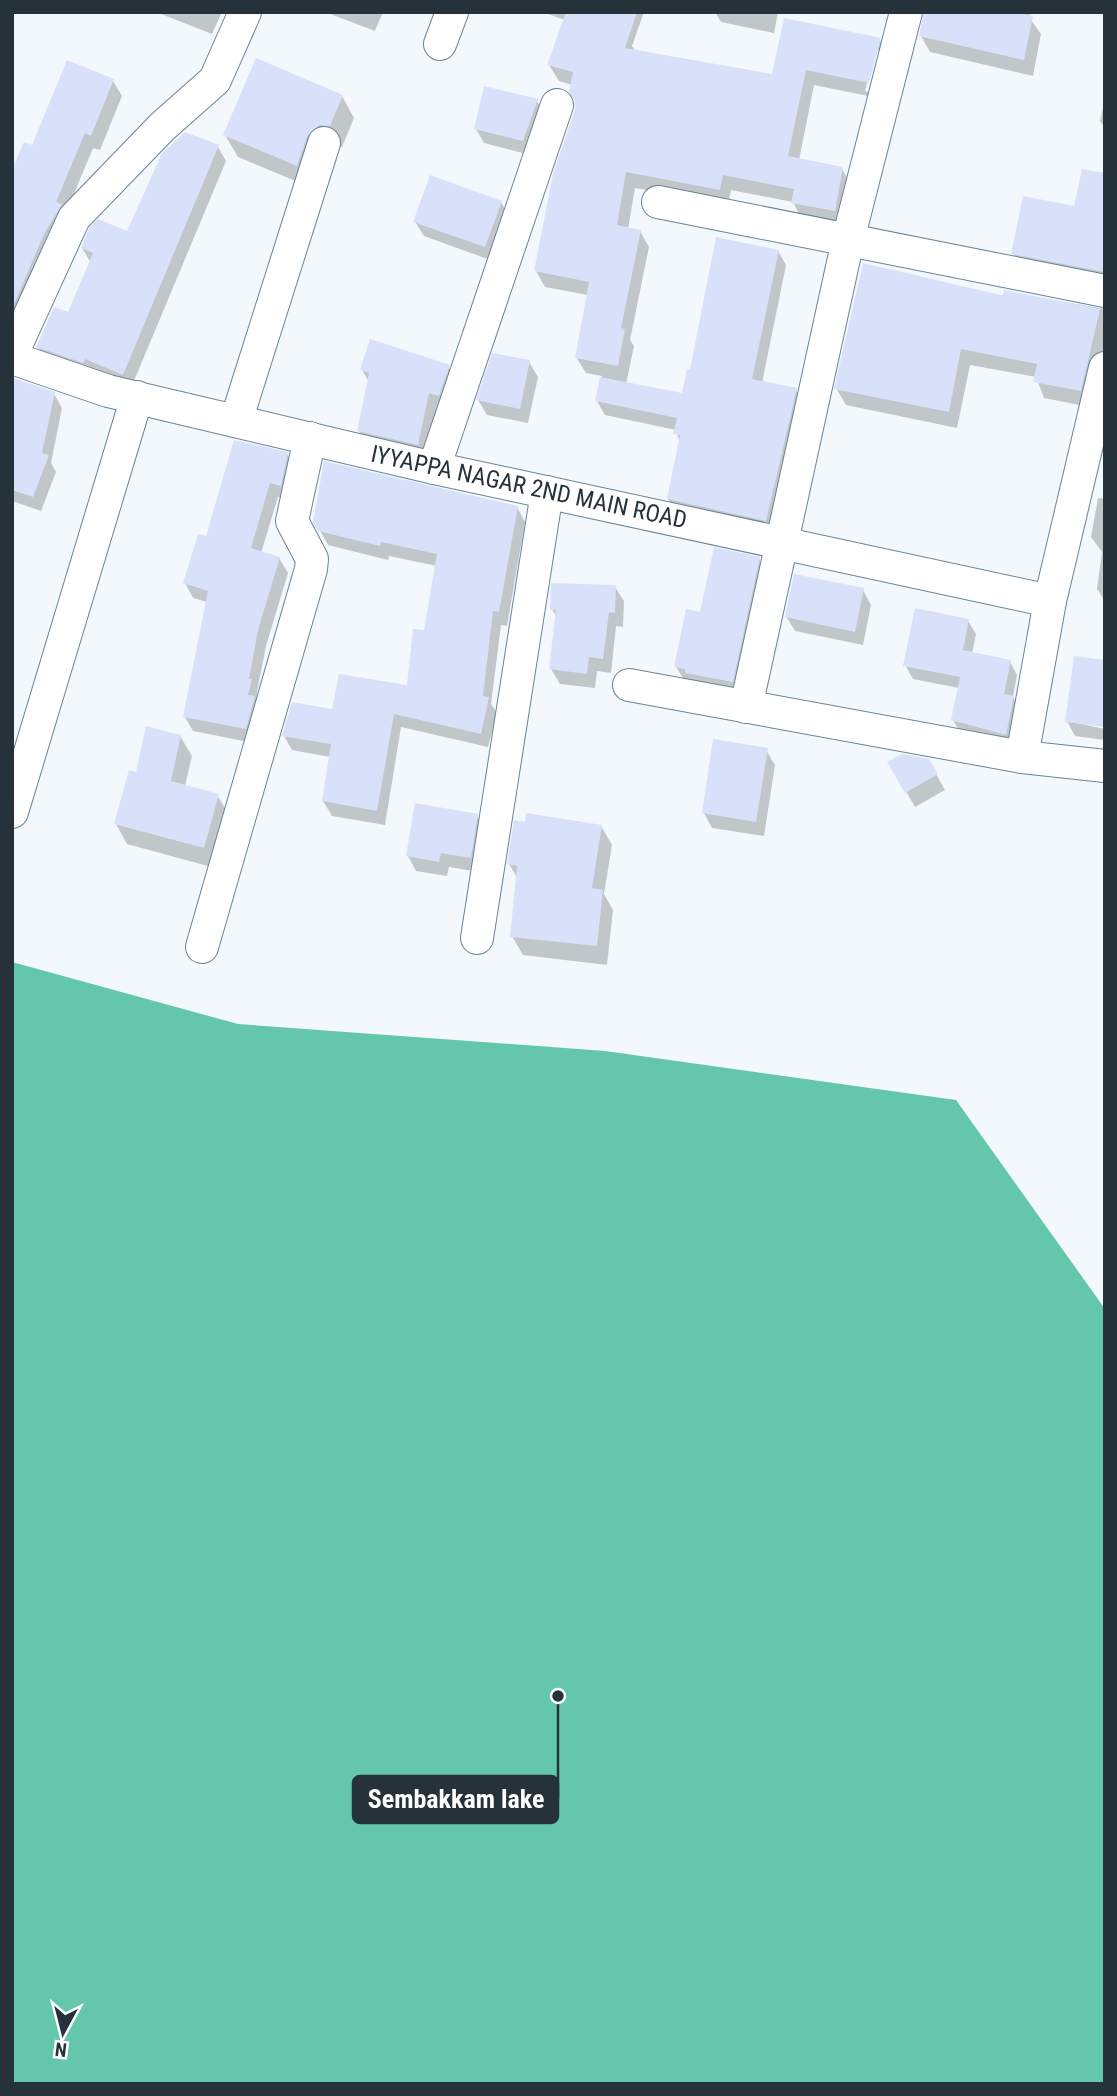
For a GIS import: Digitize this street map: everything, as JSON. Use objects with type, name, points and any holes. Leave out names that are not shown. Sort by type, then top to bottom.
[{"type":"street","points":[[12,356],[74,218],[162,127],[215,80],[245,12]]},
{"type":"street","points":[[440,44],[452,12]]},
{"type":"street","points":[[746,707],[848,240],[906,12]]},
{"type":"street","points":[[434,468],[557,105]]},
{"type":"street","points":[[236,421],[324,143]]},
{"type":"street","points":[[658,202],[1105,291]]},
{"type":"street","name":"IYYAPPA NAGAR 2ND MAIN ROAD","points":[[12,356],[137,397],[434,468],[1050,601]]},
{"type":"street","points":[[1022,757],[1050,601],[1105,368]]},
{"type":"street","points":[[12,812],[137,397]]},
{"type":"street","points":[[202,947],[311,569],[312,559],[292,521],[310,438]]},
{"type":"street","points":[[477,938],[547,492]]},
{"type":"street","points":[[629,685],[1022,757],[1105,766]]},
{"type":"shaded area","points":[[12,962],[238,1024],[605,1051],[956,1100],[1105,1309],[1105,2084],[12,2084]]},
{"type":"building","points":[[566,12],[637,12],[625,48],[772,74],[784,18],[881,38],[869,83],[806,70],[788,156],[843,167],[835,211],[791,203],[794,189],[723,175],[720,190],[626,172],[617,225],[641,230],[621,328],[625,329],[618,366],[575,358],[589,282],[534,271],[553,174],[575,110],[575,101],[569,92],[573,72],[547,65]]},
{"type":"building","points":[[924,12],[1014,12],[1033,16],[1024,60],[919,36]]},
{"type":"building","points":[[256,58],[343,95],[330,126],[319,125],[307,137],[297,166],[223,135]]},
{"type":"building","points":[[67,60],[114,79],[91,136],[85,133],[56,202],[62,204],[44,234],[12,309],[12,170],[24,142],[32,145]]},
{"type":"building","points":[[484,86],[538,99],[523,141],[474,129]]},
{"type":"building","points":[[185,132],[219,145],[123,375],[85,359],[83,363],[36,347],[54,307],[68,312],[93,253],[81,248],[89,228],[98,219],[127,231],[162,153]]},
{"type":"building","points":[[1082,169],[1105,173],[1105,272],[1011,254],[1023,196],[1074,206]]},
{"type":"building","points":[[430,175],[502,201],[485,247],[413,222]]},
{"type":"building","points":[[716,237],[779,250],[752,379],[797,388],[766,521],[667,499],[680,435],[673,434],[677,418],[595,401],[600,377],[682,393],[687,369],[690,370]]},
{"type":"building","points":[[863,263],[996,294],[1003,295],[1004,290],[1100,309],[1081,391],[1033,382],[1037,364],[961,349],[949,412],[834,389]]},
{"type":"building","points":[[370,339],[450,365],[439,396],[429,393],[418,445],[357,431],[369,373],[360,370]]},
{"type":"building","points":[[492,353],[530,360],[520,409],[476,400]]},
{"type":"building","points":[[12,378],[55,392],[42,453],[49,455],[33,497],[12,490]]},
{"type":"building","points":[[234,440],[288,452],[281,486],[270,483],[251,548],[280,557],[258,630],[248,695],[255,696],[246,729],[183,717],[208,591],[183,583],[198,534],[206,536]]},
{"type":"building","points":[[324,461],[518,506],[499,612],[493,611],[483,696],[489,697],[481,734],[394,714],[377,811],[322,801],[331,744],[282,736],[292,702],[332,709],[339,674],[407,685],[413,629],[424,630],[437,554],[381,542],[380,546],[318,531],[313,522]]},
{"type":"building","points":[[714,547],[760,557],[733,682],[685,673],[685,669],[674,667],[686,609],[700,612]]},
{"type":"building","points":[[794,574],[864,588],[855,632],[785,617]]},
{"type":"building","points":[[551,583],[616,585],[615,613],[609,612],[603,659],[589,657],[587,674],[549,669],[556,610],[550,610]]},
{"type":"building","points":[[915,608],[969,619],[963,650],[1011,660],[1004,694],[1014,696],[1006,735],[951,720],[960,677],[903,666]]},
{"type":"building","points":[[1074,656],[1105,660],[1105,727],[1065,722]]},
{"type":"building","points":[[146,726],[181,735],[171,781],[219,794],[204,848],[114,824],[129,770],[136,772]]},
{"type":"building","points":[[713,739],[768,748],[756,822],[702,813]]},
{"type":"building","points":[[902,754],[929,759],[938,774],[905,793],[887,762]]},
{"type":"building","points":[[415,803],[478,814],[471,858],[441,853],[439,862],[406,856]]},
{"type":"building","points":[[526,813],[602,825],[592,888],[603,890],[597,946],[510,937],[517,866],[507,864],[514,820],[525,822]]},
{"type":"place","name":"Sembakkam lake","points":[[558,1696]]}]
